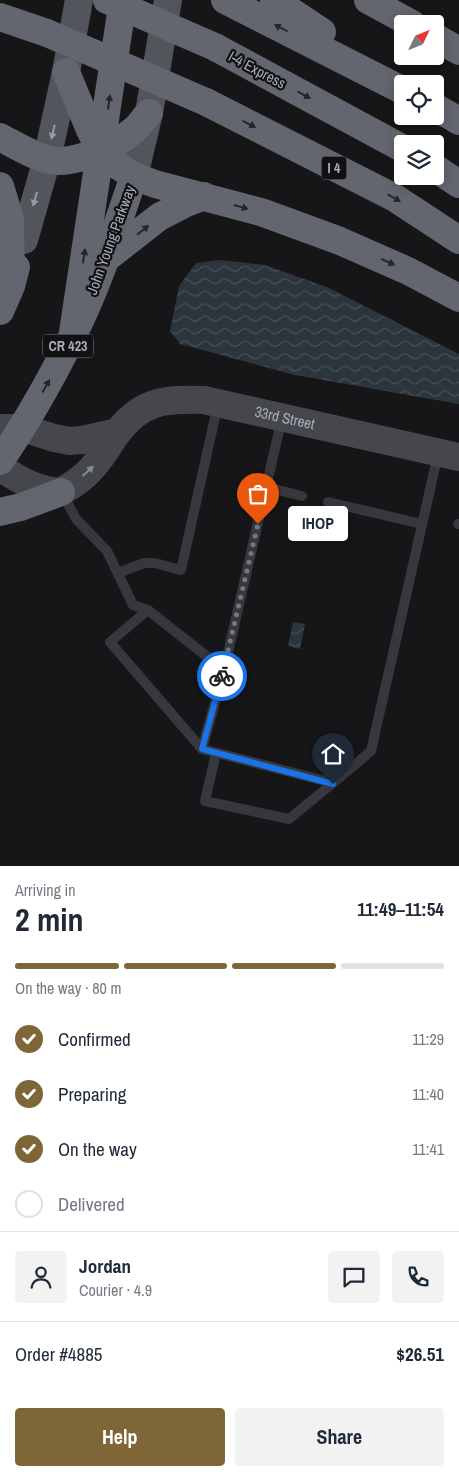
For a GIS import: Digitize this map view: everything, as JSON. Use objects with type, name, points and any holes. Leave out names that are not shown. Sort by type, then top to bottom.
[{"type":"highway","name":"I-4 Express","points":[[107,0],[215,47],[394,144]]},
{"type":"highway","points":[[72,339],[124,0]]},
{"type":"highway","points":[[274,0],[394,80]]},
{"type":"highway","points":[[368,0],[396,15]]},
{"type":"highway","points":[[227,1],[394,86]]},
{"type":"highway","name":"I 4","points":[[0,17],[47,34],[206,102],[395,198],[459,240]]},
{"type":"highway","points":[[444,42],[459,51]]},
{"type":"highway","points":[[66,72],[90,130],[101,150],[118,166],[134,176],[156,184],[261,212],[340,241],[408,271],[459,298]]},
{"type":"highway","points":[[444,112],[459,121]]},
{"type":"highway","points":[[0,138],[47,159],[65,160],[83,157],[119,141],[136,129],[149,113]]},
{"type":"highway","points":[[444,174],[459,184]]},
{"type":"highway","name":"John Young Parkway","points":[[0,461],[11,428],[72,339],[95,286],[134,176]]},
{"type":"highway","points":[[0,186],[10,218],[11,286]]},
{"type":"highway","points":[[104,260],[160,218],[184,204],[204,196]]},
{"type":"highway","points":[[0,310],[11,286],[24,240]]},
{"type":"highway","points":[[0,512],[21,507],[61,492]]},
{"type":"main road","points":[[24,240],[47,159],[66,72],[78,0]]},
{"type":"main road","name":"John Young Parkway","points":[[134,176],[149,113],[168,0]]},
{"type":"street","name":"33rd Street","points":[[61,492],[91,470],[118,432],[136,413],[155,403],[174,399],[204,400],[449,455]]},
{"type":"street","points":[[11,428],[70,440],[82,440],[118,432]]},
{"type":"street","points":[[0,468],[31,485],[45,490],[61,492]]},
{"type":"lane","points":[[118,573],[144,563],[155,563],[181,570],[218,403]]},
{"type":"lane","points":[[202,749],[224,670],[282,418]]},
{"type":"lane","points":[[216,753],[205,801],[289,818],[333,784],[371,751],[422,524],[449,455]]},
{"type":"lane","points":[[266,487],[302,496]]},
{"type":"lane","points":[[61,492],[76,519],[107,551],[133,605],[148,610],[224,670]]},
{"type":"lane","points":[[328,502],[422,524]]},
{"type":"lane","points":[[148,610],[110,642],[202,749],[333,784]]},
{"type":"water","points":[[219,260],[265,265],[329,288],[459,354],[459,404],[295,375],[180,344],[170,331],[179,286],[196,263]]},
{"type":"water","points":[[293,622],[305,624],[300,649],[288,646]]},
{"type":"way so far","points":[[222,676],[258,524]]},
{"type":"place","name":"IHOP","points":[[258,524]]},
{"type":"route","points":[[222,676],[202,749],[333,784]]}]
